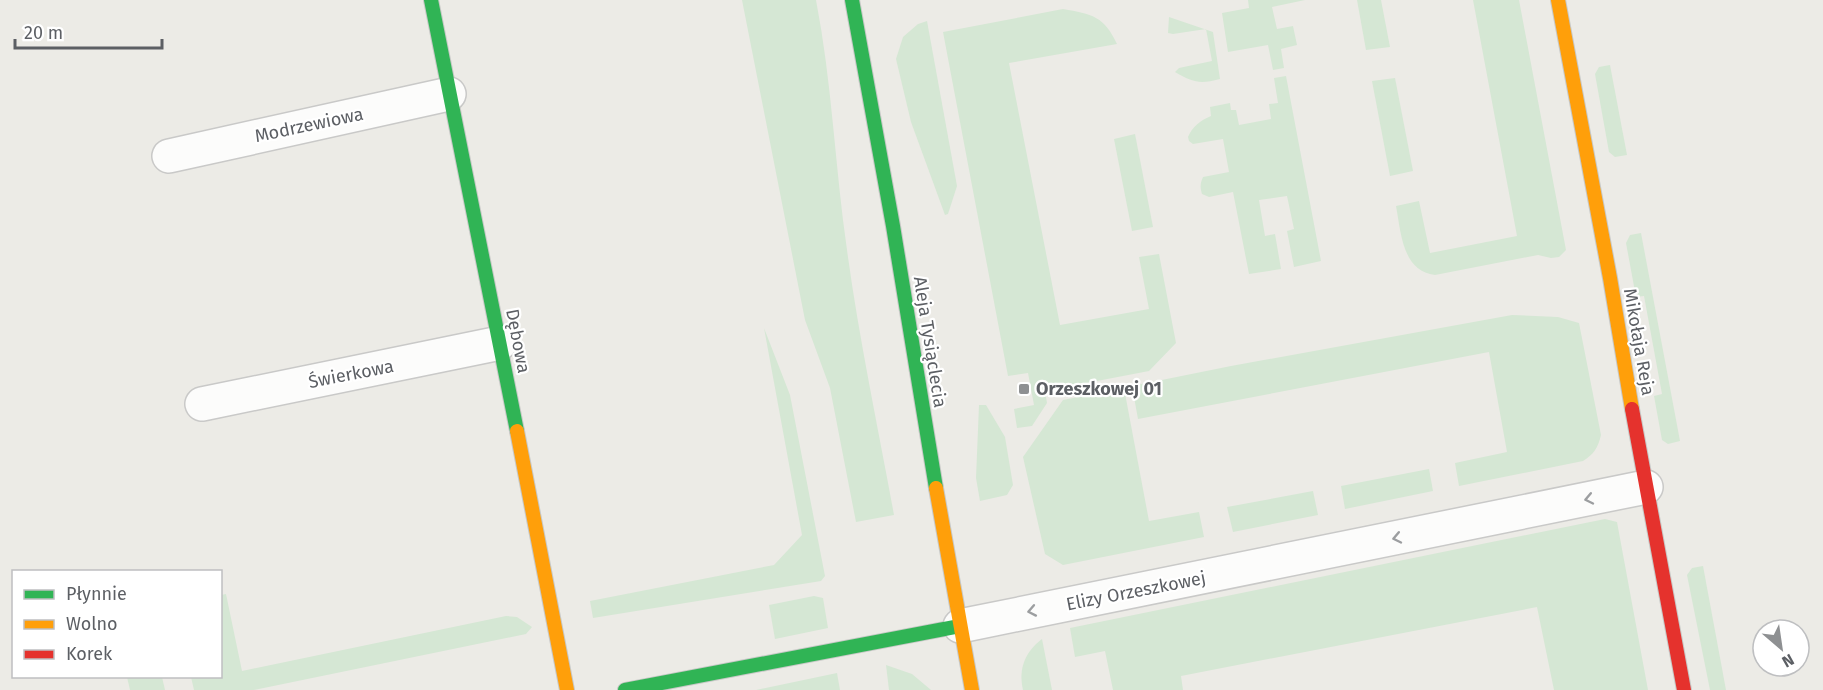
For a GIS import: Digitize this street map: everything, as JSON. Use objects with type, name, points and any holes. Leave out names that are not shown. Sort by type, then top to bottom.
[{"type":"street","name":"Dębowa","points":[[431,0],[567,690]]},
{"type":"street","name":"Aleja Tysiąclecia","points":[[852,0],[895,238],[940,522],[972,690]]},
{"type":"street","name":"Mikołaja Reja","points":[[1558,0],[1684,690]]},
{"type":"street","name":"Modrzewiowa","points":[[169,156],[449,94]]},
{"type":"street","name":"Świerkowa","points":[[202,404],[500,343]]},
{"type":"street","name":"Elizy Orzeszkowej","points":[[625,690],[960,626],[1646,487]]},
{"type":"green space","points":[[742,0],[816,0],[826,62],[852,283],[894,515],[856,522],[830,388],[805,320]]},
{"type":"green space","points":[[1248,0],[1305,0],[1272,7],[1277,29],[1293,26],[1297,45],[1281,49],[1284,68],[1273,70],[1268,45],[1228,52],[1222,13],[1249,8]]},
{"type":"green space","points":[[1357,0],[1381,0],[1390,47],[1366,50]]},
{"type":"green space","points":[[1473,0],[1519,0],[1566,250],[1559,257],[1538,255],[1435,275],[1424,272],[1409,258],[1402,238],[1396,206],[1419,201],[1430,253],[1517,236]]},
{"type":"green space","points":[[1063,9],[1096,18],[1107,27],[1117,44],[1009,63],[1060,325],[1149,309],[1139,257],[1159,254],[1176,343],[1149,371],[1045,391],[1047,403],[1032,426],[1017,428],[1014,409],[1034,405],[1028,373],[1008,376],[943,32]]},
{"type":"green space","points":[[1169,17],[1205,29],[1168,33]]},
{"type":"green space","points":[[927,21],[957,186],[948,214],[945,215],[911,122],[896,59],[903,37],[918,24]]},
{"type":"green space","points":[[1206,30],[1213,32],[1220,79],[1197,82],[1175,72],[1179,68],[1212,61]]},
{"type":"green space","points":[[1610,65],[1627,155],[1615,157],[1609,152],[1595,74],[1599,67]]},
{"type":"green space","points":[[1286,76],[1321,261],[1294,267],[1287,231],[1294,229],[1287,196],[1259,200],[1265,236],[1275,234],[1281,269],[1249,274],[1233,192],[1209,197],[1202,194],[1201,189],[1203,177],[1229,172],[1223,139],[1193,144],[1188,137],[1197,124],[1211,116],[1210,107],[1230,103],[1231,110],[1236,110],[1239,125],[1271,119],[1269,104],[1278,103],[1274,78]]},
{"type":"green space","points":[[1395,78],[1413,171],[1390,176],[1372,81]]},
{"type":"green space","points":[[1135,134],[1153,227],[1132,231],[1114,139]]},
{"type":"green space","points":[[1641,233],[1680,441],[1668,444],[1662,440],[1654,396],[1662,394],[1644,296],[1636,297],[1626,243],[1630,235]]},
{"type":"green space","points":[[1512,315],[1558,317],[1579,323],[1601,435],[1595,450],[1583,461],[1459,486],[1455,463],[1507,452],[1489,352],[1138,419],[1132,386]]},
{"type":"green space","points":[[764,328],[790,395],[825,576],[821,581],[593,618],[590,601],[774,565],[802,535]]},
{"type":"green space","points":[[1124,388],[1149,521],[1199,512],[1204,537],[1063,565],[1045,554],[1023,457],[1063,400]]},
{"type":"green space","points":[[979,405],[986,405],[1005,437],[1013,485],[1007,495],[980,501],[976,478]]},
{"type":"green space","points":[[1429,469],[1433,491],[1345,509],[1341,486]]},
{"type":"green space","points":[[1313,491],[1318,515],[1233,532],[1227,507]]},
{"type":"green space","points":[[1605,519],[1617,522],[1648,690],[1554,690],[1537,607],[1181,676],[1183,690],[1113,690],[1105,651],[1075,657],[1070,628]]},
{"type":"green space","points":[[1703,566],[1726,690],[1710,690],[1687,575],[1692,568]]},
{"type":"green space","points":[[226,594],[242,671],[506,616],[517,617],[532,627],[526,634],[254,690],[194,690],[191,678],[222,678],[222,595]]},
{"type":"green space","points":[[814,596],[823,598],[828,628],[775,639],[769,605]]},
{"type":"green space","points":[[1042,639],[1052,690],[1023,690],[1021,675],[1024,662],[1027,655]]},
{"type":"green space","points":[[886,665],[912,674],[931,690],[889,690]]},
{"type":"green space","points":[[837,673],[840,690],[756,690]]},
{"type":"green space","points":[[127,678],[162,678],[165,690],[130,690]]},
{"type":"traffic: fast","points":[[431,0],[517,431]]},
{"type":"traffic: fast","points":[[852,0],[893,226],[936,488]]},
{"type":"traffic: fast","points":[[625,690],[960,626]]},
{"type":"traffic: slow","points":[[1558,0],[1632,409]]},
{"type":"traffic: slow","points":[[517,431],[567,690]]},
{"type":"traffic: slow","points":[[936,488],[972,690]]},
{"type":"traffic: jam","points":[[1632,409],[1684,690]]},
{"type":"place","name":"Orzeszkowej 01","points":[[1024,389]]}]
